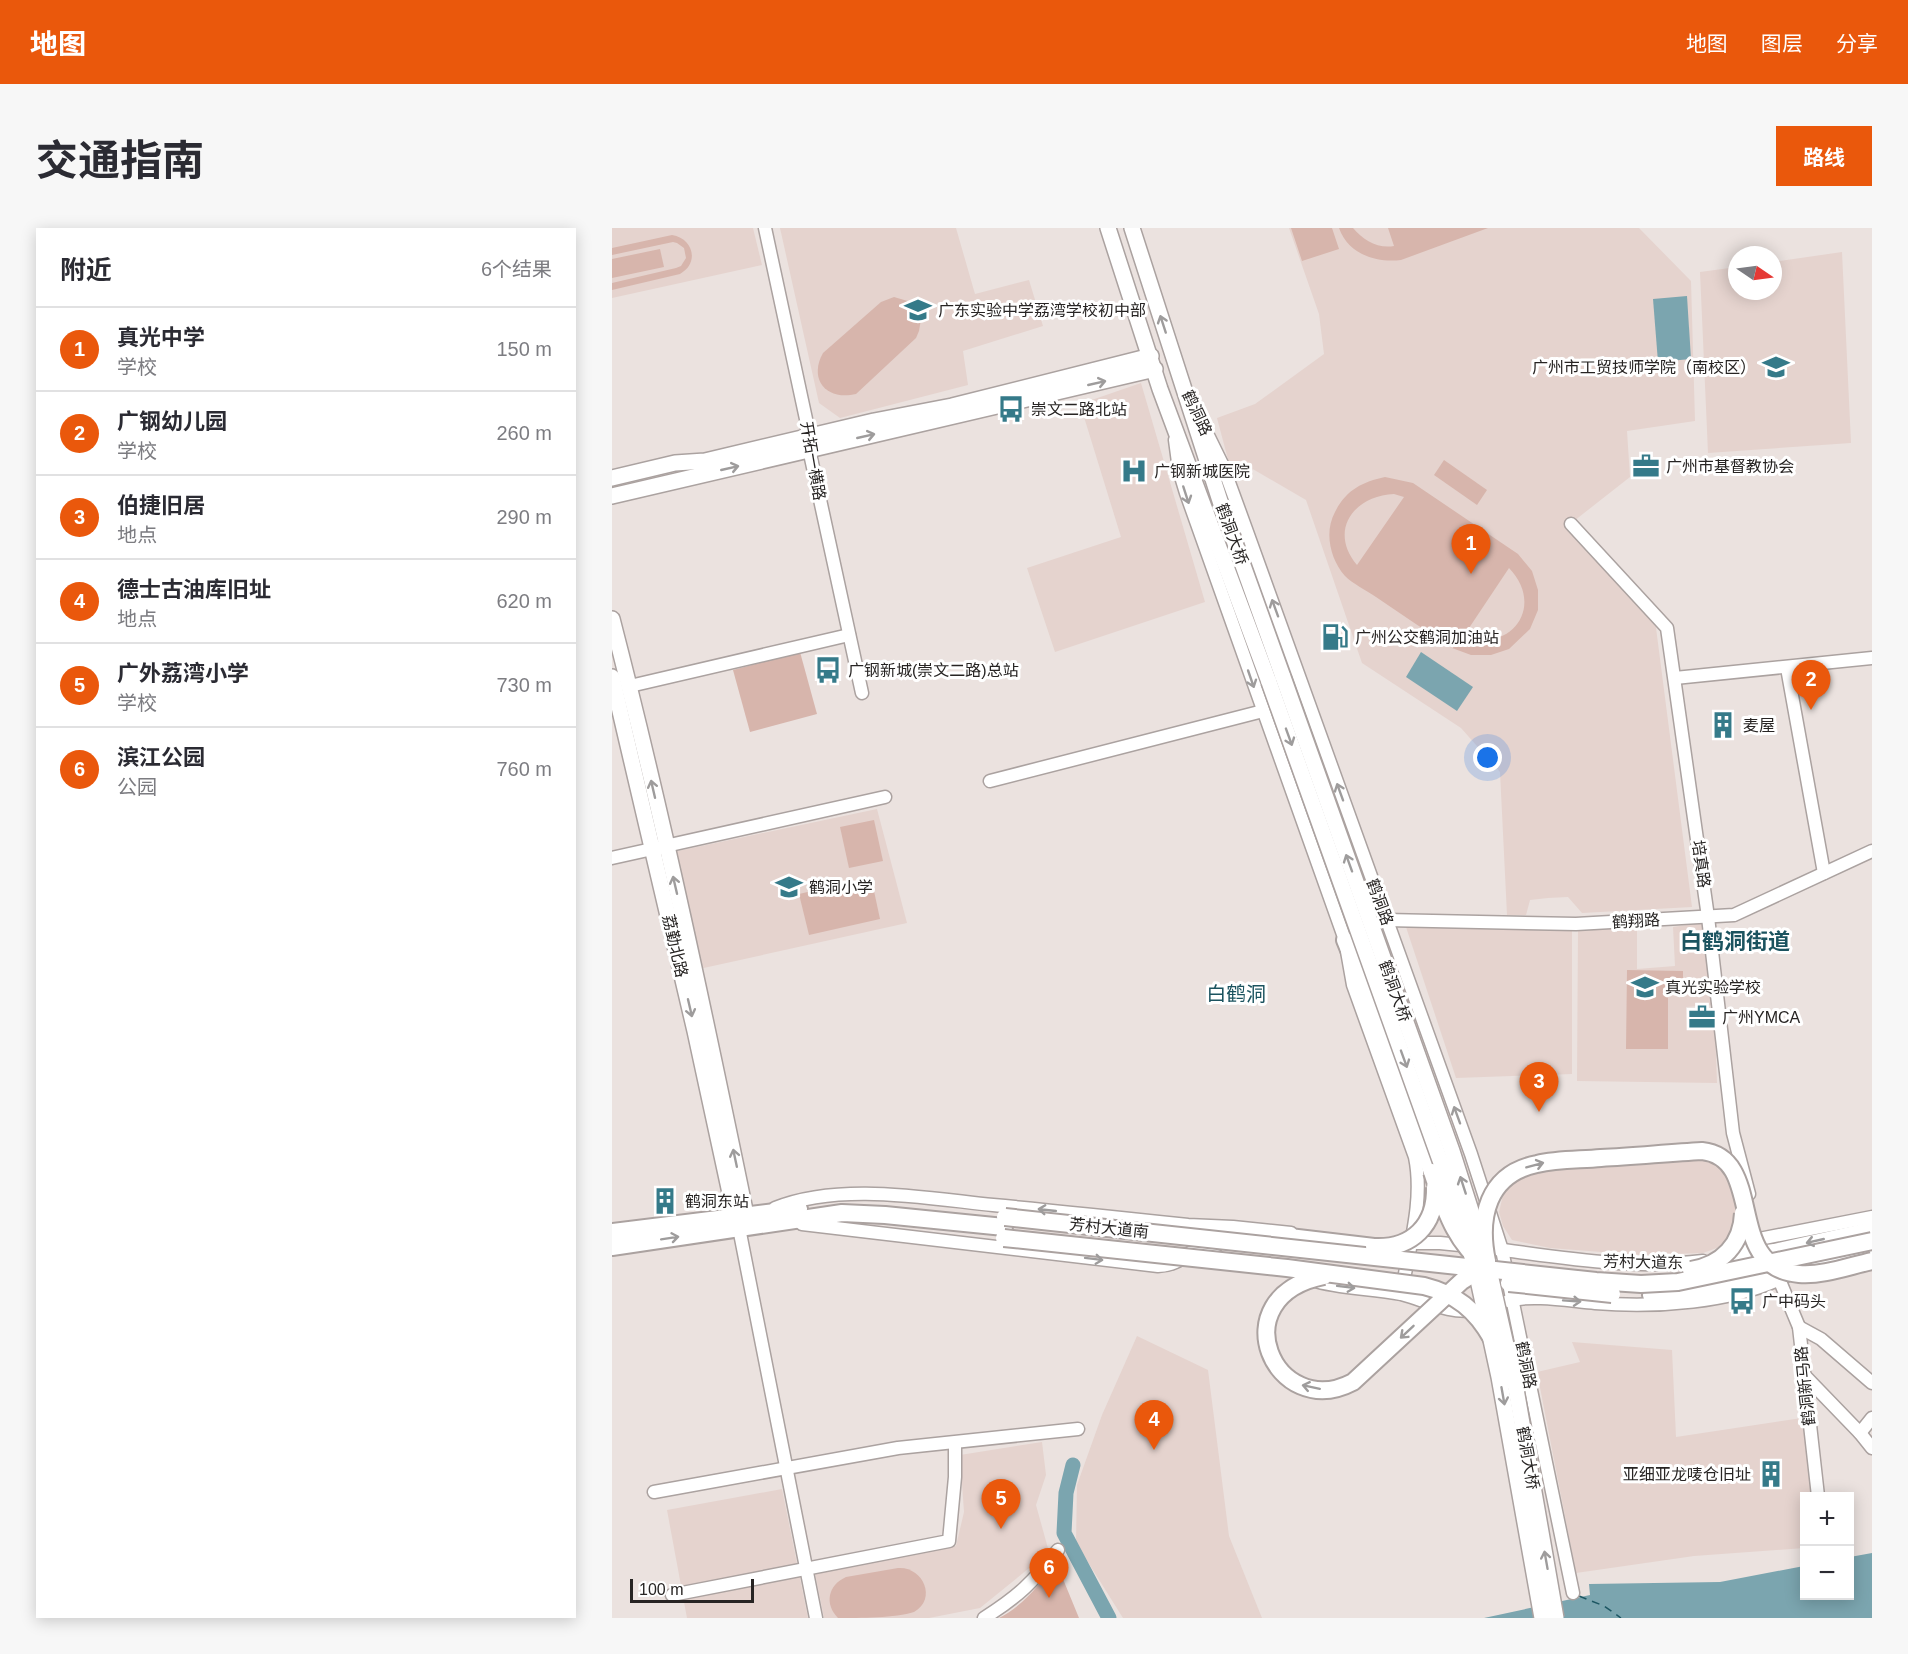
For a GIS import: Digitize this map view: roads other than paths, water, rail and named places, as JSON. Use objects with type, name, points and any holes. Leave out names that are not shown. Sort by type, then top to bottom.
[{"type":"highway","points":[[1345,940],[1452,1226],[1472,1255],[1497,1274],[1537,1286]]},
{"type":"highway","points":[[1487,1261],[1483,1228],[1489,1202],[1507,1179],[1531,1165],[1553,1161],[1709,1152],[1721,1157],[1731,1166],[1740,1188],[1752,1237],[1761,1253],[1776,1266],[1787,1272],[1808,1274],[1872,1262]]},
{"type":"highway","points":[[1182,1230],[1392,1246],[1412,1238],[1429,1218],[1434,1206],[1435,1193],[1432,1172]]},
{"type":"highway","points":[[1456,1266],[1521,1264],[1642,1274],[1670,1273],[1704,1267],[1722,1258],[1737,1239],[1742,1220],[1740,1188]]},
{"type":"highway","name":"芳村大道南","points":[[612,1247],[746,1218],[826,1203],[845,1202],[905,1206],[1004,1227],[1182,1230],[1456,1266]]},
{"type":"highway","name":"芳村大道南","points":[[612,1232],[746,1218],[786,1222],[819,1215],[852,1213],[1004,1227],[1537,1286]]},
{"type":"highway","points":[[1004,1227],[1416,1285],[1438,1291],[1458,1301],[1475,1314],[1492,1339]]},
{"type":"highway","name":"芳村大道东","points":[[1456,1266],[1613,1282],[1666,1283],[1872,1241]]},
{"type":"highway","name":"芳村大道东","points":[[1537,1286],[1620,1294],[1696,1290],[1872,1251]]},
{"type":"highway","points":[[1336,1274],[1308,1280],[1289,1289],[1279,1299],[1268,1319],[1267,1342],[1276,1364],[1291,1380],[1309,1388],[1332,1389],[1353,1382],[1462,1281],[1479,1272],[1506,1271]]},
{"type":"main road","name":"鹤洞路","points":[[1108,228],[1172,417]]},
{"type":"main road","name":"鹤洞路","points":[[1132,228],[1181,379]]},
{"type":"main road","points":[[612,496],[675,481],[808,442],[952,406],[1153,362]]},
{"type":"main road","name":"鹤洞大桥","points":[[1181,379],[1276,680],[1475,1266],[1492,1339],[1542,1618]]},
{"type":"main road","name":"鹤洞大桥","points":[[1172,417],[1276,680],[1452,1151],[1487,1261],[1516,1389],[1556,1618]]},
{"type":"main road","points":[[616,475],[808,442]]},
{"type":"main road","points":[[675,464],[668,471],[669,477],[675,481]]},
{"type":"main road","points":[[612,507],[624,499],[675,481]]},
{"type":"main road","name":"荔勤北路","points":[[612,619],[630,686],[659,847]]},
{"type":"main road","name":"荔勤北路","points":[[612,677],[708,1029],[746,1218]]},
{"type":"street","name":"开拓一横路","points":[[765,228],[862,693]]},
{"type":"street","name":"鹤洞路","points":[[1181,379],[1222,466],[1246,529],[1471,1154],[1502,1250],[1573,1593]]},
{"type":"street","name":"鹤洞路","points":[[1172,417],[1179,470],[1186,493],[1345,940],[1353,985],[1416,1164],[1417,1199],[1401,1294]]},
{"type":"street","name":"培真路","points":[[1571,524],[1667,628],[1708,917],[1732,1133],[1752,1204],[1759,1239]]},
{"type":"street","points":[[630,686],[849,635]]},
{"type":"street","points":[[1675,678],[1872,658]]},
{"type":"street","points":[[1787,668],[1824,873]]},
{"type":"street","points":[[990,781],[1263,711]]},
{"type":"street","points":[[612,858],[885,797]]},
{"type":"street","name":"鹤翔路","points":[[1386,920],[1576,924],[1734,915],[1872,850]]},
{"type":"street","points":[[1335,914],[1348,921],[1361,919],[1373,907],[1377,895]]},
{"type":"street","name":"芳村大道南","points":[[746,1218],[792,1201],[831,1195],[884,1194],[1182,1230],[1233,1227],[1393,1244],[1411,1243]]},
{"type":"street","points":[[1701,1261],[1759,1239],[1872,1217]]},
{"type":"street","points":[[746,1218],[786,1468],[816,1618]]},
{"type":"street","name":"芳村大道南","points":[[786,1222],[1150,1266],[1174,1264],[1204,1245],[1259,1250],[1268,1253],[1289,1270],[1313,1281],[1401,1294]]},
{"type":"street","name":"芳村大道东","points":[[1411,1243],[1440,1243],[1558,1258],[1661,1265],[1774,1250],[1872,1228]]},
{"type":"street","points":[[1182,1230],[1196,1235],[1193,1250]]},
{"type":"street","name":"芳村大道东","points":[[1401,1294],[1447,1310],[1461,1312],[1513,1299],[1656,1305],[1724,1295],[1753,1288],[1779,1279],[1802,1267]]},
{"type":"street","name":"鹤洞新马路","points":[[1779,1279],[1799,1327],[1817,1492]]},
{"type":"street","points":[[1799,1327],[1821,1339],[1872,1383]]},
{"type":"street","points":[[1803,1374],[1872,1448]]},
{"type":"street","points":[[1860,1433],[1872,1418]]},
{"type":"street","points":[[654,1492],[897,1448],[1078,1429]]},
{"type":"street","points":[[672,1595],[949,1541],[955,1477],[955,1443]]},
{"type":"street","points":[[984,1618],[1015,1598],[1036,1578],[1058,1550]]},
{"type":"water","points":[[1687,296],[1691,359],[1658,362],[1653,299]]},
{"type":"water","points":[[1421,652],[1473,687],[1457,711],[1406,677]]},
{"type":"water","points":[[1872,1553],[1872,1618],[1484,1618],[1590,1595],[1589,1584],[1720,1582],[1800,1567],[1800,1600],[1854,1600],[1854,1556]]},
{"type":"waterway","points":[[1073,1465],[1066,1493],[1064,1533],[1109,1618]]},
{"type":"place","name":"广东实验中学荔湾学校初中部","points":[[918,310]]},
{"type":"place","name":"广州市工贸技师学院（南校区）","points":[[1776,367]]},
{"type":"place","name":"崇文二路北站","points":[[1011,409]]},
{"type":"place","name":"广州市基督教协会","points":[[1646,466]]},
{"type":"place","name":"广钢新城医院","points":[[1134,471]]},
{"type":"place","name":"真光中学","points":[[1471,574]]},
{"type":"place","name":"广州公交鹤洞加油站","points":[[1335,637]]},
{"type":"place","name":"广钢新城(崇文二路)总站","points":[[828,670]]},
{"type":"place","name":"广钢幼儿园","points":[[1811,710]]},
{"type":"place","name":"麦屋","points":[[1723,725]]},
{"type":"place","name":"鹤洞小学","points":[[789,887]]},
{"type":"place","name":"真光实验学校","points":[[1645,987]]},
{"type":"place","name":"广州YMCA","points":[[1702,1017]]},
{"type":"place","name":"伯捷旧居","points":[[1539,1112]]},
{"type":"place","name":"鹤洞东站","points":[[665,1201]]},
{"type":"place","name":"广中码头","points":[[1742,1301]]},
{"type":"place","name":"德士古油库旧址","points":[[1154,1450]]},
{"type":"place","name":"亚细亚龙唛仓旧址","points":[[1771,1474]]},
{"type":"place","name":"广外荔湾小学","points":[[1001,1529]]},
{"type":"place","name":"滨江公园","points":[[1049,1598]]},
{"type":"district","name":"白鹤洞街道","points":[[1735,941]]},
{"type":"district","name":"白鹤洞","points":[[1236,994]]}]
